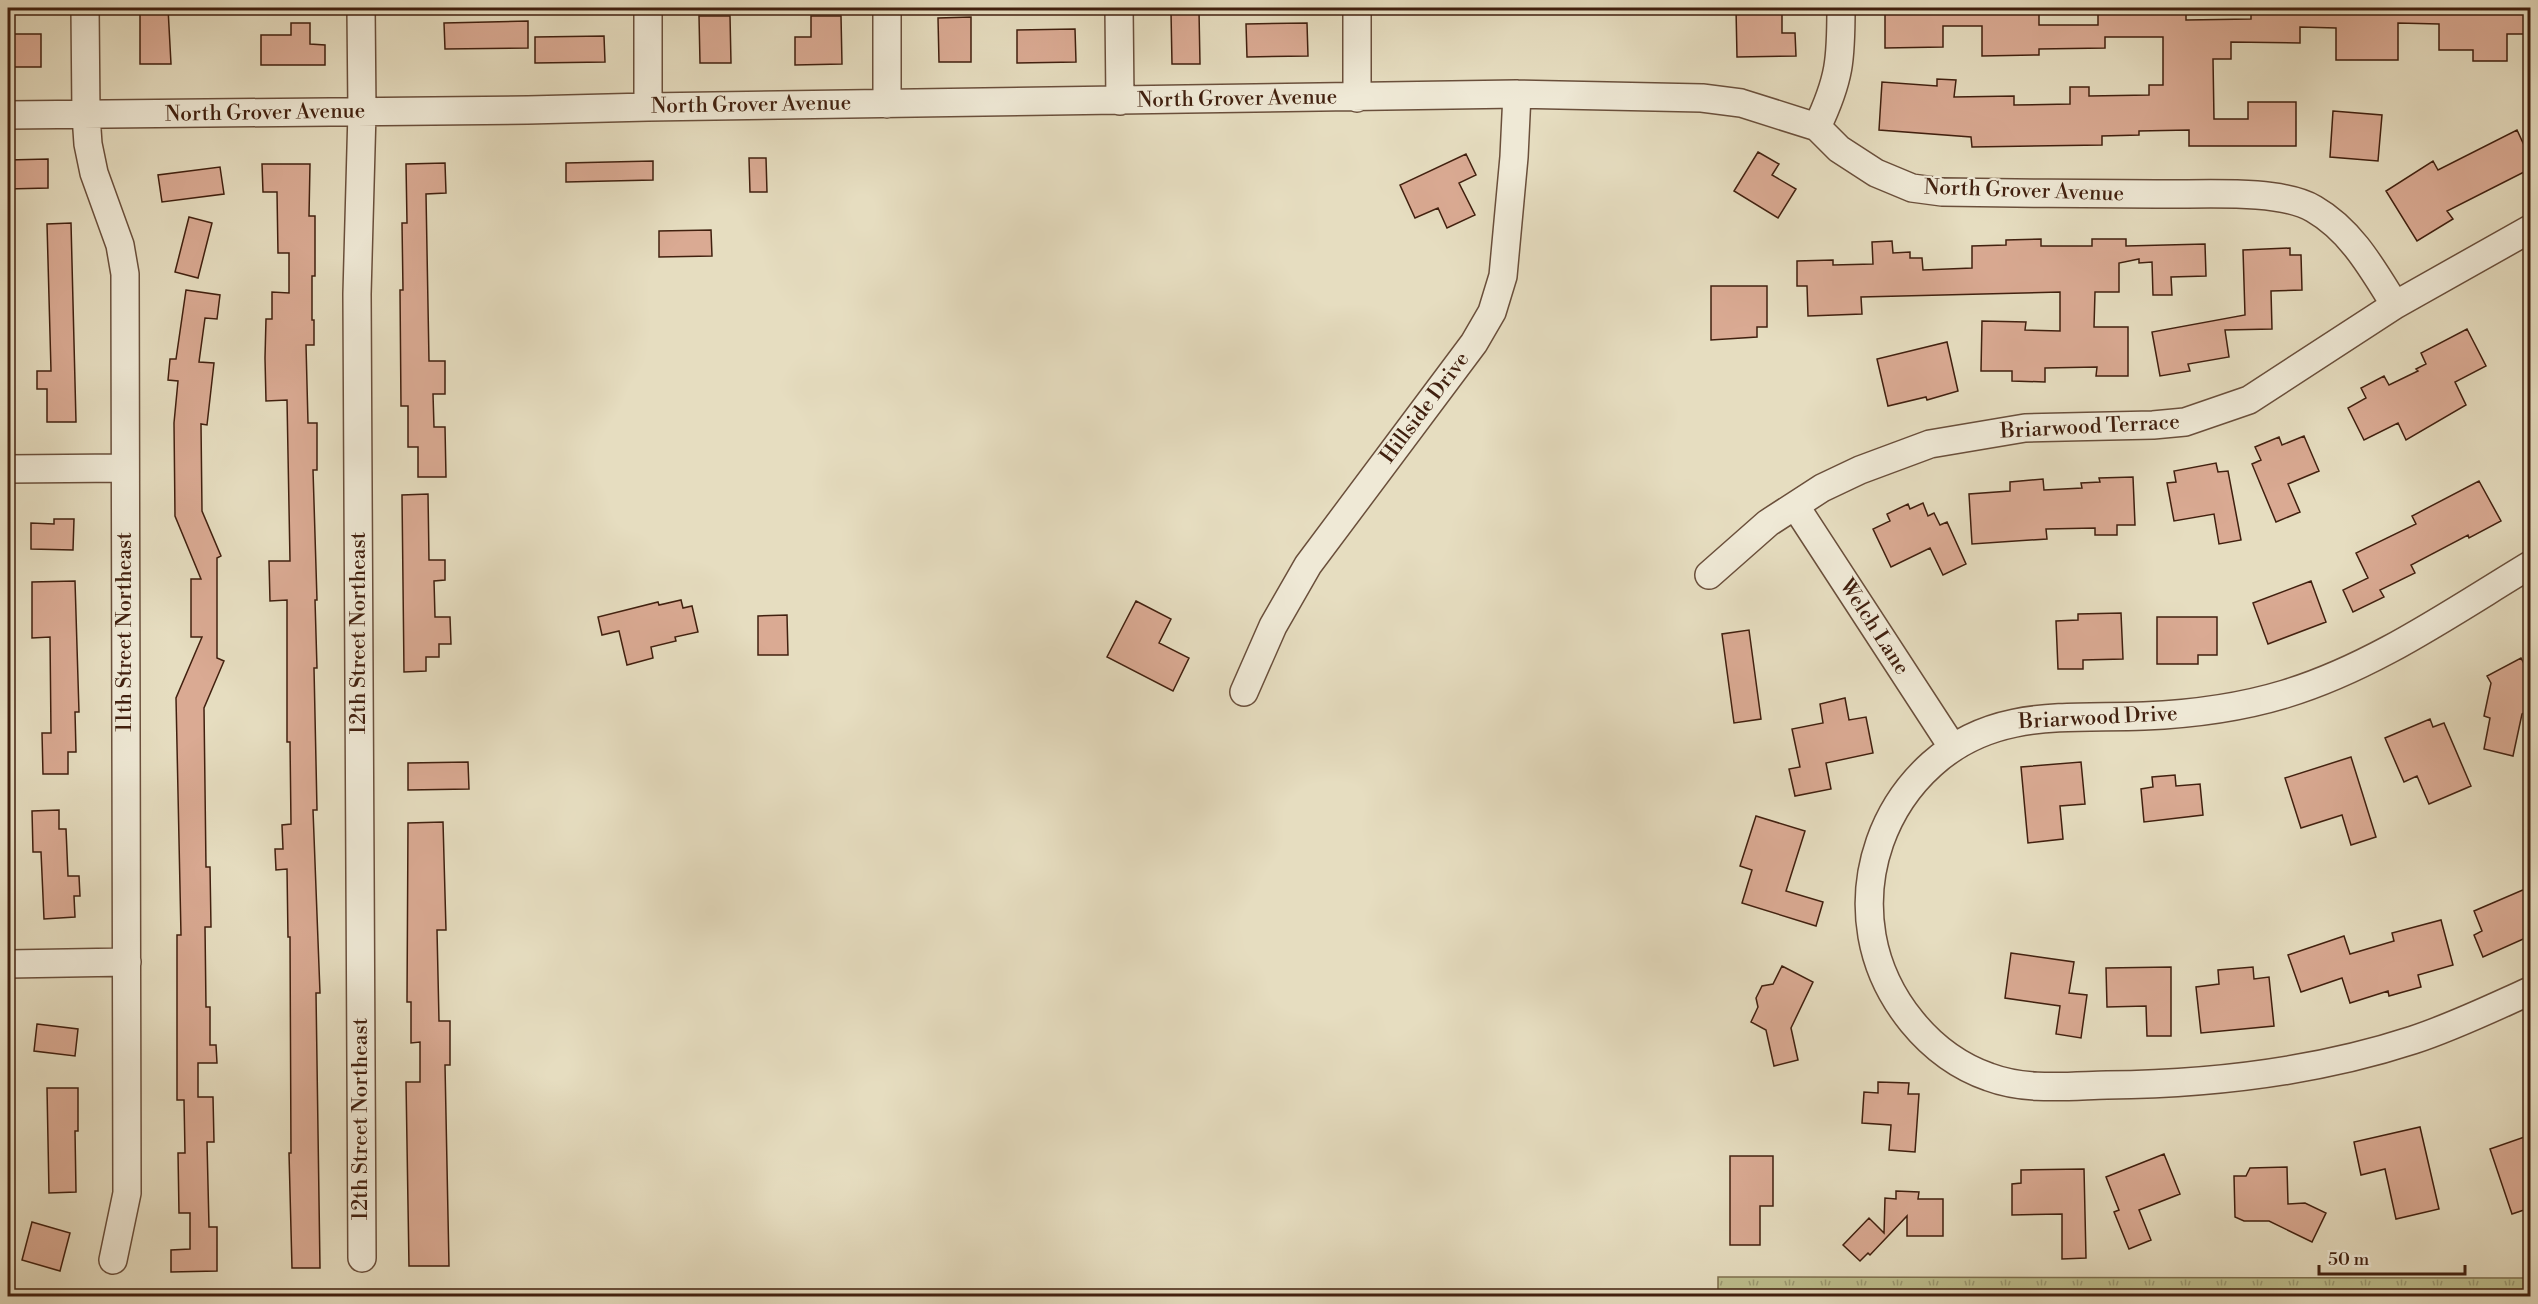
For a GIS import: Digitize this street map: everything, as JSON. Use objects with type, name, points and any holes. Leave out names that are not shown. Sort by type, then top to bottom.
[{"type":"street","name":"11th Street Northeast","points":[[85,8],[88,144],[94,173],[120,244],[124,274],[127,1193],[113,1260]]},
{"type":"street","name":"12th Street Northeast","points":[[361,8],[362,112],[357,294],[362,1258]]},
{"type":"street","points":[[648,8],[648,107]]},
{"type":"street","points":[[887,8],[887,104]]},
{"type":"street","points":[[1119,8],[1120,101]]},
{"type":"street","points":[[1357,8],[1357,98]]},
{"type":"street","points":[[1817,127],[1835,86],[1841,59],[1841,8]]},
{"type":"street","name":"North Grover Avenue","points":[[8,116],[1517,94],[1702,98],[1741,103],[1817,127],[1839,149],[1876,173],[1922,189],[1942,192],[2230,195],[2282,198],[2313,208],[2336,225],[2360,250],[2395,305]]},
{"type":"street","name":"Hillside Drive","points":[[1244,692],[1273,626],[1308,565],[1474,343],[1492,312],[1504,266],[1517,94]]},
{"type":"street","name":"Briarwood Terrace","points":[[1709,575],[1768,523],[1796,507],[1822,488],[1860,470],[1930,444],[1976,434],[2025,428],[2185,422],[2249,400],[2395,305],[2530,229]]},
{"type":"street","points":[[8,469],[124,468]]},
{"type":"street","name":"Welch Lane","points":[[1796,507],[1953,748]]},
{"type":"street","name":"Briarwood Drive","points":[[2530,565],[2388,651],[2339,675],[2287,694],[2252,704],[2198,713],[2043,717],[2012,722],[1981,733],[1953,748],[1918,777],[1904,795],[1887,824],[1873,868],[1870,890],[1870,924],[1881,969],[1908,1018],[1932,1043],[1950,1057],[1990,1078],[2023,1085],[2155,1084],[2243,1077],[2349,1058],[2414,1040],[2530,991]]},
{"type":"street","points":[[8,964],[127,962]]},
{"type":"green space","points":[[1718,1277],[2530,1278],[2530,1296],[1718,1296]]},
{"type":"building","points":[[140,8],[168,8],[171,64],[140,64]]},
{"type":"building","points":[[1782,8],[1782,33],[1795,33],[1796,56],[1737,57],[1736,9]]},
{"type":"building","points":[[1885,8],[2039,8],[2039,25],[2098,25],[2098,8],[2186,8],[2186,20],[2251,19],[2251,9],[2318,8],[2318,11],[2375,11],[2375,8],[2474,8],[2474,12],[2530,12],[2530,34],[2507,34],[2507,61],[2473,61],[2473,50],[2439,50],[2439,24],[2398,23],[2398,60],[2336,60],[2336,28],[2300,27],[2300,43],[2231,42],[2231,59],[2213,59],[2214,119],[2248,119],[2248,102],[2296,102],[2296,146],[2189,146],[2189,130],[2139,131],[2139,135],[2102,136],[2102,145],[1972,147],[1971,137],[1879,130],[1882,82],[1937,86],[1937,79],[1956,80],[1954,97],[2014,96],[2014,105],[2070,104],[2070,87],[2089,87],[2089,96],[2149,95],[2149,85],[2163,85],[2163,37],[2105,37],[2105,48],[2039,49],[2039,55],[1982,56],[1982,26],[1943,26],[1943,47],[1885,48]]},
{"type":"building","points":[[1199,11],[1200,64],[1172,64],[1171,12]]},
{"type":"building","points":[[699,16],[730,16],[731,63],[700,63]]},
{"type":"building","points":[[811,16],[841,16],[842,64],[795,65],[795,37],[811,37]]},
{"type":"building","points":[[971,17],[971,62],[939,62],[938,18]]},
{"type":"building","points":[[528,21],[528,48],[445,49],[444,23]]},
{"type":"building","points":[[291,23],[310,23],[310,44],[325,45],[325,65],[261,65],[261,35],[291,35]]},
{"type":"building","points":[[1307,23],[1308,56],[1247,57],[1246,24]]},
{"type":"building","points":[[1075,29],[1076,62],[1017,63],[1017,30]]},
{"type":"building","points":[[8,34],[41,34],[41,67],[8,67]]},
{"type":"building","points":[[604,36],[605,62],[535,63],[535,37]]},
{"type":"building","points":[[2333,111],[2382,115],[2378,161],[2330,157]]},
{"type":"building","points":[[2517,130],[2530,158],[2530,169],[2447,211],[2453,219],[2417,241],[2386,191],[2433,161],[2438,170]]},
{"type":"building","points":[[1758,152],[1779,164],[1772,175],[1796,189],[1778,218],[1734,191]]},
{"type":"building","points":[[1466,154],[1476,175],[1459,183],[1475,215],[1447,228],[1438,208],[1415,218],[1400,185]]},
{"type":"building","points":[[749,158],[766,158],[767,192],[750,192]]},
{"type":"building","points":[[48,159],[48,188],[8,189],[8,160]]},
{"type":"building","points":[[653,161],[653,180],[566,182],[566,163]]},
{"type":"building","points":[[445,163],[446,193],[426,194],[429,361],[445,361],[445,394],[433,394],[434,427],[445,427],[446,477],[418,477],[418,447],[408,447],[408,406],[401,406],[400,290],[403,290],[402,223],[407,223],[406,164]]},
{"type":"building","points":[[262,164],[310,164],[309,216],[315,216],[315,276],[312,276],[314,345],[306,345],[308,423],[317,423],[317,470],[313,470],[317,600],[315,600],[317,668],[314,668],[317,810],[313,810],[320,993],[316,993],[320,1268],[292,1268],[289,1153],[291,1153],[290,937],[288,937],[287,869],[276,870],[275,849],[283,849],[282,825],[291,824],[290,742],[287,742],[287,600],[270,601],[269,561],[290,561],[287,400],[266,401],[265,358],[266,319],[272,319],[272,292],[289,293],[289,253],[278,253],[277,192],[263,192]]},
{"type":"building","points":[[220,167],[224,194],[162,202],[158,175]]},
{"type":"building","points":[[189,217],[212,223],[198,278],[175,272]]},
{"type":"building","points":[[71,223],[76,422],[47,422],[47,389],[37,389],[37,371],[51,371],[47,224]]},
{"type":"building","points":[[711,230],[712,256],[659,257],[659,231]]},
{"type":"building","points":[[2041,239],[2041,246],[2092,246],[2092,239],[2126,239],[2126,246],[2205,244],[2206,276],[2171,277],[2172,295],[2153,295],[2152,262],[2139,263],[2139,259],[2119,263],[2119,292],[2095,292],[2094,327],[2128,327],[2128,376],[2096,376],[2097,367],[2045,368],[2045,382],[2012,381],[2012,371],[1981,371],[1982,321],[2026,322],[2025,330],[2060,331],[2060,292],[1861,297],[1862,314],[1808,316],[1807,286],[1797,286],[1797,261],[1833,260],[1833,265],[1873,264],[1872,242],[1892,241],[1893,253],[1910,252],[1910,258],[1922,258],[1923,270],[1972,268],[1972,246],[2006,245],[2006,240]]},
{"type":"building","points":[[2290,248],[2290,255],[2301,255],[2302,290],[2271,291],[2272,329],[2225,330],[2229,357],[2188,364],[2190,371],[2160,376],[2152,332],[2245,315],[2243,250]]},
{"type":"building","points":[[1711,286],[1767,286],[1767,327],[1757,327],[1757,337],[1711,340]]},
{"type":"building","points":[[186,290],[220,295],[217,319],[205,318],[199,362],[214,363],[207,425],[201,424],[202,511],[221,556],[217,558],[217,658],[224,661],[204,708],[206,867],[210,867],[211,927],[205,927],[206,1007],[210,1007],[210,1045],[216,1045],[217,1063],[198,1063],[198,1097],[213,1097],[214,1142],[207,1142],[209,1227],[217,1227],[217,1271],[171,1272],[171,1250],[190,1249],[190,1213],[179,1213],[178,1153],[185,1153],[184,1100],[177,1100],[177,935],[181,935],[176,698],[202,637],[191,637],[191,579],[201,579],[175,516],[174,423],[178,381],[168,380],[170,359],[176,359]]},
{"type":"building","points":[[2467,329],[2486,366],[2455,382],[2466,405],[2406,440],[2398,423],[2364,440],[2348,408],[2366,398],[2361,388],[2384,376],[2389,385],[2418,371],[2416,369],[2426,364],[2421,353]]},
{"type":"building","points":[[1947,342],[1958,391],[1927,400],[1926,397],[1888,406],[1877,359]]},
{"type":"building","points":[[2304,436],[2319,471],[2288,484],[2300,512],[2276,522],[2252,464],[2261,460],[2255,447],[2279,437],[2282,445]]},
{"type":"building","points":[[2216,463],[2218,472],[2228,471],[2241,540],[2219,544],[2214,514],[2174,521],[2167,483],[2176,482],[2174,471]]},
{"type":"building","points":[[2133,477],[2135,525],[2117,525],[2117,535],[2095,535],[2095,528],[2046,529],[2047,539],[1972,544],[1969,494],[2010,491],[2010,482],[2043,479],[2044,490],[2082,488],[2081,483],[2100,482],[2099,478]]},
{"type":"building","points":[[2479,481],[2501,521],[2469,538],[2468,535],[2411,565],[2415,573],[2380,590],[2384,597],[2353,612],[2343,590],[2368,578],[2356,553],[2416,524],[2412,516]]},
{"type":"building","points":[[428,494],[429,560],[445,560],[445,580],[434,581],[435,617],[450,617],[451,644],[439,644],[439,657],[426,657],[426,671],[404,672],[402,495]]},
{"type":"building","points":[[1923,503],[1928,516],[1934,513],[1940,525],[1947,522],[1966,564],[1943,575],[1930,548],[1891,567],[1873,529],[1890,521],[1887,514],[1908,504],[1910,509]]},
{"type":"building","points":[[54,519],[74,519],[73,550],[31,549],[31,523],[54,524]]},
{"type":"building","points":[[75,581],[79,712],[75,712],[76,752],[68,752],[68,774],[43,774],[42,733],[51,733],[50,637],[32,638],[32,582]]},
{"type":"building","points":[[2311,581],[2326,622],[2268,644],[2253,603]]},
{"type":"building","points":[[681,600],[683,608],[692,606],[698,632],[675,637],[676,641],[651,647],[653,658],[627,665],[619,631],[602,635],[598,617],[658,602],[659,605]]},
{"type":"building","points":[[1136,601],[1171,619],[1159,643],[1189,658],[1173,691],[1107,657]]},
{"type":"building","points":[[2121,613],[2123,659],[2083,660],[2083,669],[2058,669],[2056,621],[2078,620],[2078,614]]},
{"type":"building","points":[[787,615],[788,655],[758,655],[758,616]]},
{"type":"building","points":[[2157,617],[2217,617],[2217,655],[2198,655],[2198,664],[2157,664]]},
{"type":"building","points":[[1749,630],[1761,719],[1734,723],[1722,634]]},
{"type":"building","points":[[2521,658],[2530,675],[2530,709],[2522,714],[2513,756],[2484,749],[2490,718],[2484,716],[2491,683],[2487,676]]},
{"type":"building","points":[[1845,698],[1849,720],[1866,717],[1873,753],[1826,763],[1831,789],[1795,796],[1789,769],[1800,767],[1792,729],[1823,723],[1820,704]]},
{"type":"building","points":[[2430,719],[2433,727],[2444,723],[2471,786],[2429,804],[2417,776],[2404,782],[2385,738]]},
{"type":"building","points":[[2351,757],[2376,837],[2351,845],[2342,815],[2301,828],[2285,778]]},
{"type":"building","points":[[468,762],[469,789],[408,790],[408,763]]},
{"type":"building","points":[[2081,762],[2085,804],[2060,806],[2063,839],[2028,843],[2021,767]]},
{"type":"building","points":[[2175,775],[2176,786],[2200,784],[2203,815],[2144,822],[2141,789],[2153,787],[2152,777]]},
{"type":"building","points":[[59,810],[59,829],[66,829],[68,876],[79,876],[80,896],[74,896],[75,917],[44,919],[41,852],[33,852],[32,811]]},
{"type":"building","points":[[1756,816],[1805,831],[1786,891],[1823,902],[1816,926],[1742,903],[1752,870],[1740,866]]},
{"type":"building","points":[[443,822],[446,930],[437,930],[439,1021],[450,1021],[450,1065],[445,1065],[449,1266],[409,1266],[406,1082],[420,1082],[420,1042],[411,1043],[411,1002],[407,1002],[408,823]]},
{"type":"building","points":[[2525,889],[2530,903],[2530,936],[2483,957],[2474,935],[2482,931],[2474,911]]},
{"type":"building","points":[[2441,920],[2453,965],[2418,975],[2421,987],[2389,996],[2388,991],[2350,1003],[2342,978],[2301,992],[2288,955],[2344,936],[2350,954],[2394,941],[2392,933]]},
{"type":"building","points":[[2011,953],[2074,962],[2069,993],[2087,995],[2081,1038],[2056,1034],[2060,1006],[2005,998]]},
{"type":"building","points":[[1782,966],[1813,982],[1791,1028],[1798,1060],[1774,1066],[1766,1030],[1751,1022],[1758,1007],[1756,998],[1762,986],[1773,984]]},
{"type":"building","points":[[2171,967],[2171,1036],[2147,1036],[2146,1006],[2107,1007],[2106,968]]},
{"type":"building","points":[[2253,967],[2254,979],[2269,977],[2274,1026],[2201,1033],[2196,987],[2219,984],[2218,970]]},
{"type":"building","points":[[37,1024],[78,1029],[75,1056],[34,1051]]},
{"type":"building","points":[[1878,1082],[1909,1083],[1908,1094],[1919,1094],[1915,1152],[1889,1150],[1891,1125],[1862,1123],[1864,1092],[1878,1093]]},
{"type":"building","points":[[47,1088],[78,1088],[78,1131],[75,1131],[76,1192],[49,1193]]},
{"type":"building","points":[[2420,1127],[2439,1209],[2396,1219],[2385,1169],[2361,1175],[2354,1142]]},
{"type":"building","points":[[2530,1135],[2530,1208],[2512,1214],[2490,1149]]},
{"type":"building","points":[[2164,1154],[2180,1194],[2139,1210],[2151,1240],[2129,1249],[2114,1212],[2119,1210],[2106,1177]]},
{"type":"building","points":[[1730,1156],[1773,1156],[1773,1206],[1760,1206],[1760,1245],[1730,1245]]},
{"type":"building","points":[[2287,1167],[2288,1204],[2305,1203],[2326,1213],[2312,1242],[2269,1221],[2244,1221],[2235,1217],[2234,1176],[2246,1176],[2250,1168]]},
{"type":"building","points":[[2084,1169],[2086,1258],[2062,1259],[2062,1214],[2012,1215],[2012,1184],[2021,1183],[2021,1170]]},
{"type":"building","points":[[1896,1191],[1919,1192],[1918,1199],[1943,1199],[1943,1236],[1907,1236],[1907,1216],[1870,1255],[1868,1253],[1860,1261],[1843,1245],[1869,1218],[1884,1233],[1885,1198],[1896,1199]]},
{"type":"building","points":[[32,1222],[70,1233],[60,1271],[22,1260]]}]
